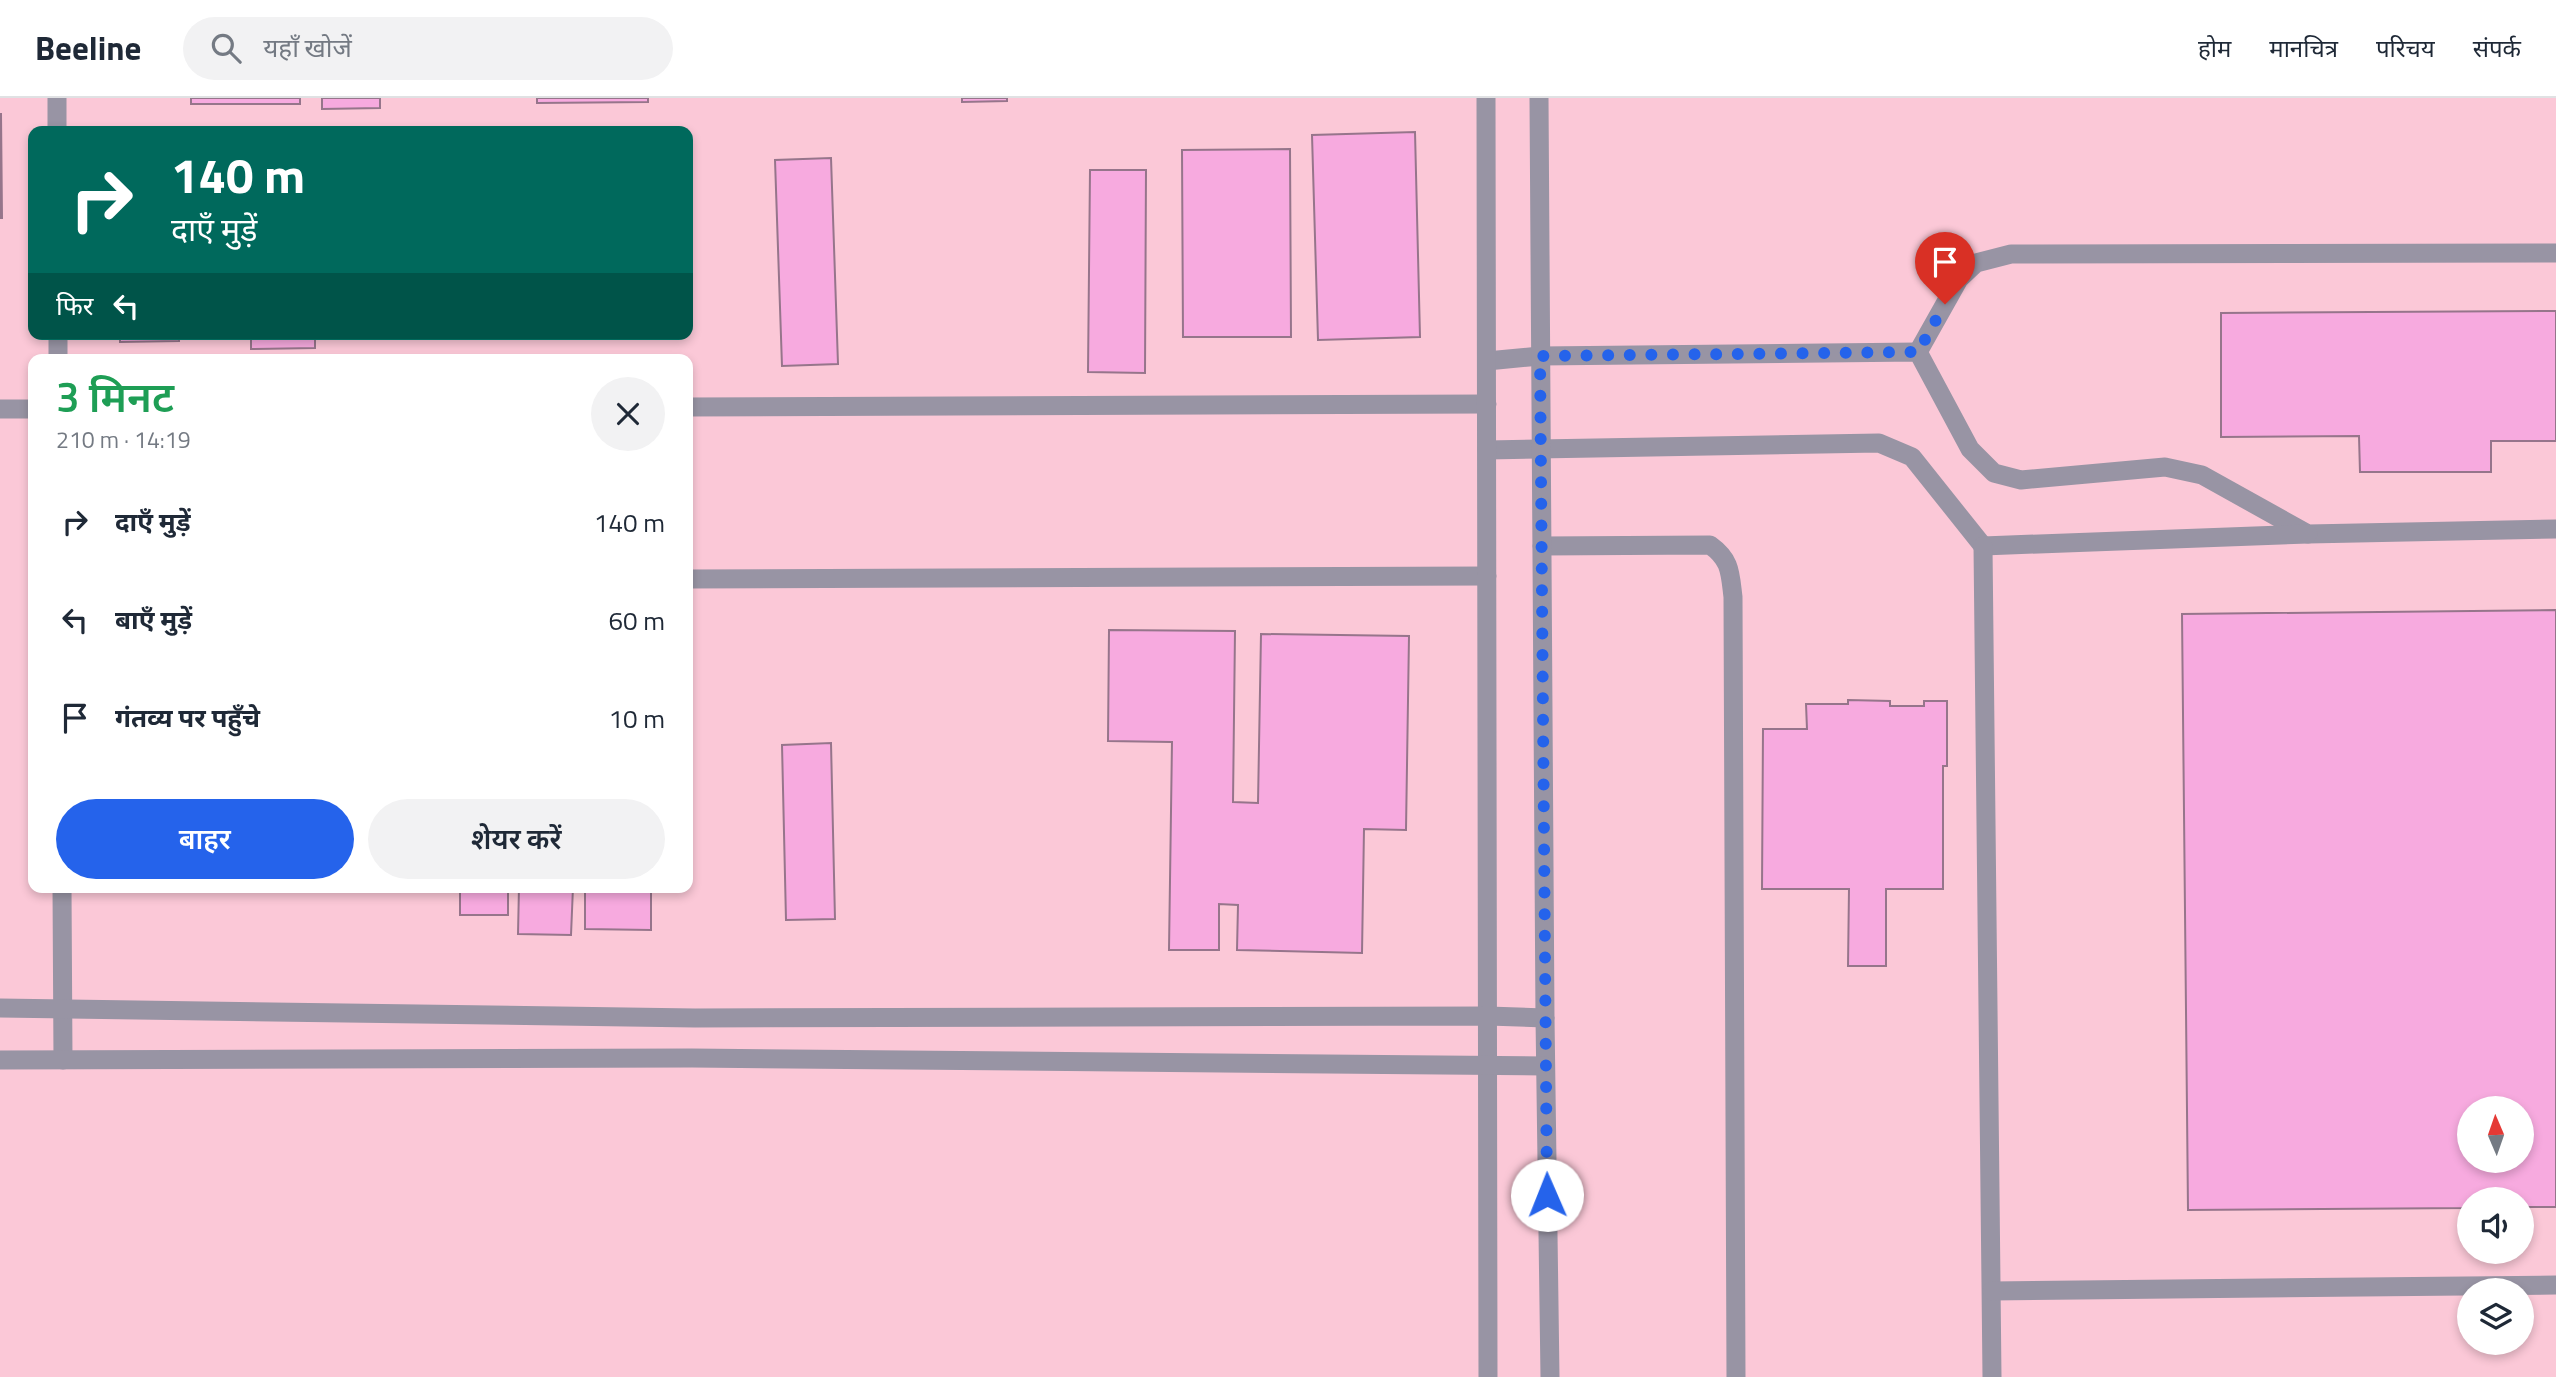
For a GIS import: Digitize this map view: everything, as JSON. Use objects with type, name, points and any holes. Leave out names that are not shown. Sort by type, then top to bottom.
[{"type":"street","points":[[57,98],[57,126]]},
{"type":"street","points":[[1486,98],[1488,1377]]},
{"type":"street","points":[[1539,98],[1545,1066],[1550,1377]]},
{"type":"street","points":[[1918,352],[1959,279],[1976,263],[2011,254],[2556,253]]},
{"type":"street","points":[[1487,361],[1540,356],[1918,352]]},
{"type":"street","points":[[1918,352],[1970,449],[1994,473],[2021,480],[2165,467],[2202,475],[2308,534]]},
{"type":"street","points":[[693,407],[1487,404]]},
{"type":"street","points":[[0,410],[28,409]]},
{"type":"street","points":[[1487,450],[1879,443],[1912,457],[1983,546],[1992,1377]]},
{"type":"street","points":[[1983,546],[2308,534],[2556,529]]},
{"type":"street","points":[[1542,546],[1710,545],[1723,554],[1729,569],[1733,611],[1735,1377]]},
{"type":"street","points":[[693,579],[1487,576]]},
{"type":"street","points":[[62,893],[63,1060]]},
{"type":"street","points":[[0,1008],[695,1018],[1545,1018]]},
{"type":"street","points":[[0,1060],[706,1058],[1545,1066]]},
{"type":"street","points":[[1992,1291],[2556,1285]]},
{"type":"shaded area","points":[[0,98],[2556,98],[2556,1377],[0,1377]]},
{"type":"building","points":[[191,98],[300,98],[300,104],[191,104]]},
{"type":"building","points":[[322,98],[380,98],[380,108],[322,109]]},
{"type":"building","points":[[537,98],[648,98],[648,102],[537,103]]},
{"type":"building","points":[[962,98],[1007,98],[1007,101],[962,102]]},
{"type":"building","points":[[1,114],[2,218],[0,218]]},
{"type":"building","points":[[1415,132],[1420,337],[1318,340],[1312,135]]},
{"type":"building","points":[[1290,149],[1291,337],[1183,337],[1182,150]]},
{"type":"building","points":[[831,158],[838,364],[782,366],[775,160]]},
{"type":"building","points":[[1090,170],[1146,170],[1145,373],[1088,372]]},
{"type":"building","points":[[2556,311],[2556,441],[2491,441],[2491,472],[2360,472],[2359,436],[2221,437],[2221,313]]},
{"type":"building","points":[[120,340],[179,340],[179,341]]},
{"type":"building","points":[[251,340],[315,340],[315,348],[251,349]]},
{"type":"building","points":[[2556,610],[2556,1207],[2534,1207],[2534,1187],[2457,1187],[2457,1208],[2188,1210],[2182,614]]},
{"type":"building","points":[[1109,630],[1235,631],[1233,802],[1258,803],[1261,634],[1409,636],[1406,830],[1364,829],[1362,953],[1237,950],[1238,905],[1219,904],[1219,950],[1169,950],[1172,742],[1108,741]]},
{"type":"building","points":[[1848,700],[1890,701],[1890,706],[1924,706],[1924,701],[1947,701],[1947,766],[1943,766],[1943,889],[1886,889],[1886,966],[1848,966],[1849,889],[1762,889],[1763,729],[1807,729],[1806,704],[1848,704]]},
{"type":"building","points":[[831,743],[835,919],[786,920],[782,745]]},
{"type":"building","points":[[460,893],[508,893],[508,915],[460,915]]},
{"type":"building","points":[[519,893],[573,893],[571,935],[518,934]]},
{"type":"building","points":[[585,893],[651,893],[651,930],[585,929]]},
{"type":"route","points":[[1547,1195],[1540,356],[1918,352],[1945,304]]}]
